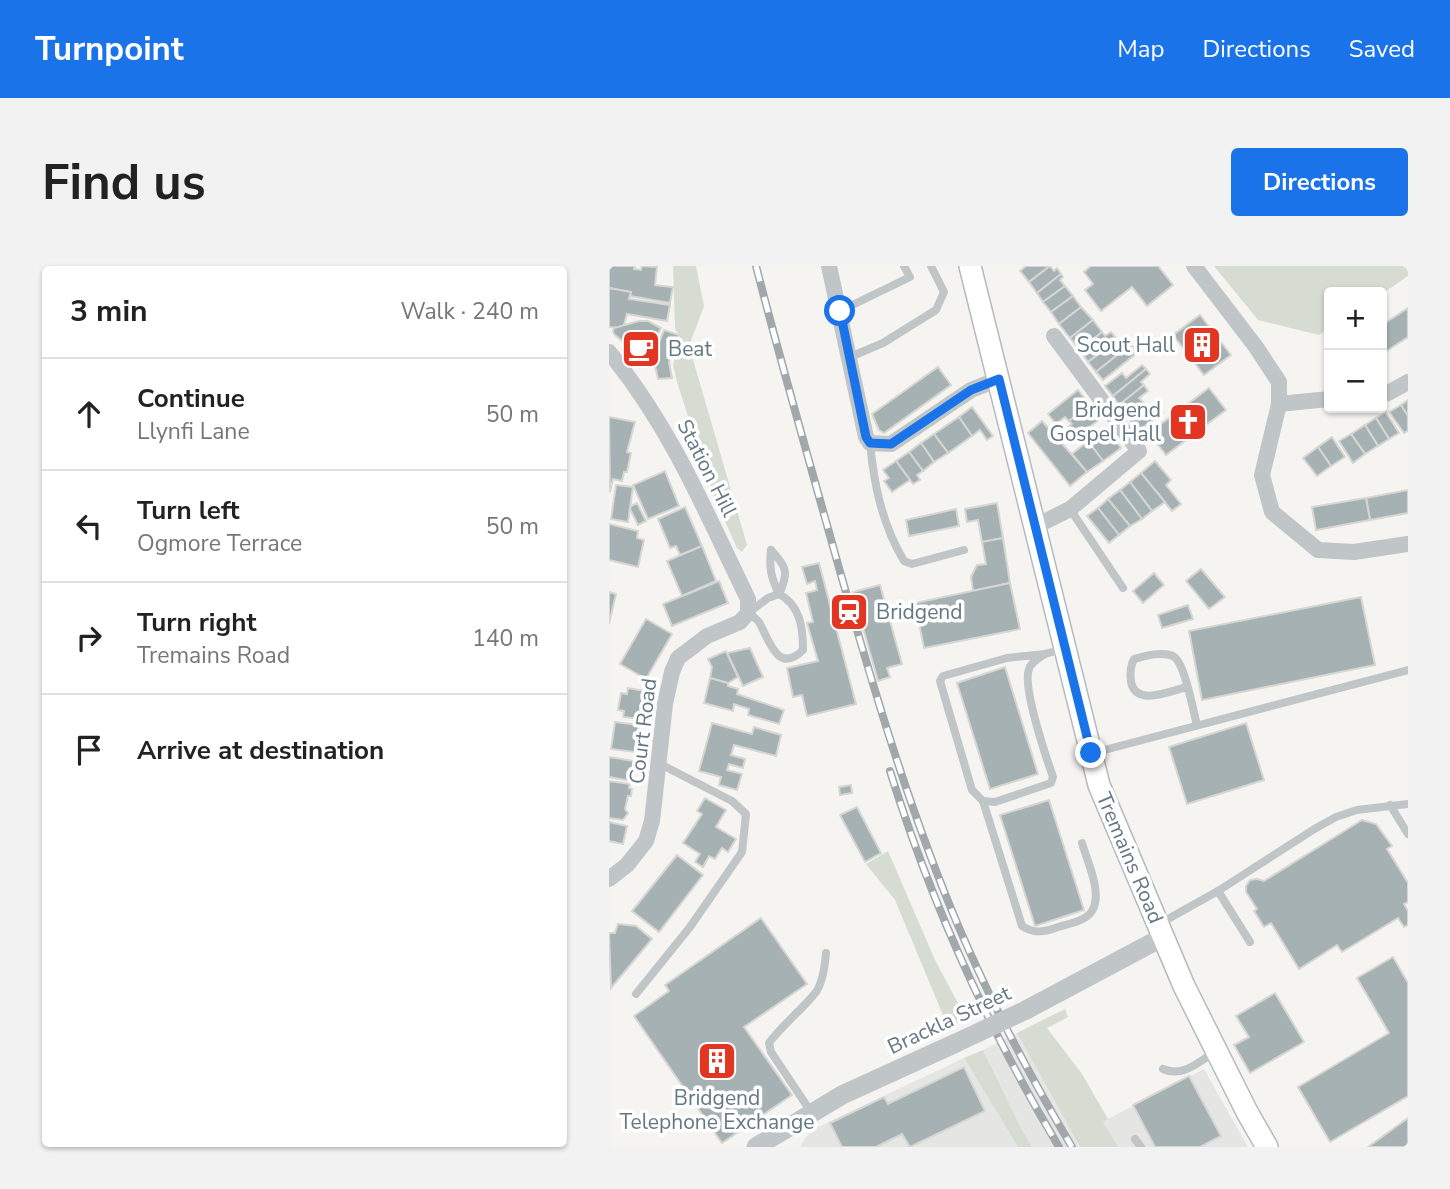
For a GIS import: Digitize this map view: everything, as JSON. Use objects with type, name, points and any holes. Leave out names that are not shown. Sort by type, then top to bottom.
[{"type":"main road","name":"Tremains Road","points":[[971,266],[1099,785],[1160,931],[1216,1051],[1267,1147]]},
{"type":"street","points":[[829,266],[866,437],[875,444],[891,444],[971,390],[999,379]]},
{"type":"street","points":[[1194,266],[1256,347],[1279,382],[1279,404],[1262,475],[1272,512],[1318,550],[1354,552],[1408,544]]},
{"type":"street","points":[[1036,526],[1070,509],[1139,451],[1054,336]]},
{"type":"street","name":"Station Hill","points":[[609,352],[637,387],[672,444],[748,599],[748,613]]},
{"type":"street","points":[[1387,393],[1408,382]]},
{"type":"street","points":[[1279,404],[1324,400]]},
{"type":"street","name":"Court Road","points":[[609,879],[627,865],[646,841],[652,821],[660,764],[665,704],[678,658],[707,636],[740,622],[748,613]]},
{"type":"street","name":"Brackla Street","points":[[758,1146],[842,1095],[1026,1010],[1160,931]]},
{"type":"lane","points":[[840,311],[910,277],[904,266]]},
{"type":"lane","points":[[850,357],[883,343],[936,310],[944,292],[931,266]]},
{"type":"lane","points":[[875,444],[874,484],[893,542],[904,561],[912,564],[964,550]]},
{"type":"lane","points":[[1070,509],[1123,588]]},
{"type":"lane","points":[[779,594],[792,601],[800,622],[803,650],[797,655],[785,658],[773,653],[760,622],[748,613],[768,598],[779,594]]},
{"type":"lane","points":[[1066,648],[1045,654],[1007,658],[943,676],[940,681],[972,790],[983,801],[1022,926],[1029,931],[1044,932],[1091,913],[1094,884],[1081,843]]},
{"type":"lane","points":[[983,801],[995,802],[1051,783],[1053,777],[1036,725],[1028,675],[1030,666],[1045,654]]},
{"type":"lane","points":[[1187,687],[1141,696],[1131,683],[1131,665],[1134,659],[1150,655],[1167,654],[1176,657],[1181,664],[1197,725]]},
{"type":"lane","points":[[1091,753],[1408,670]]},
{"type":"lane","points":[[636,994],[690,927],[742,852],[745,814],[733,801],[660,764]]},
{"type":"lane","points":[[1160,931],[1315,828],[1336,817],[1357,810],[1408,804]]},
{"type":"lane","points":[[1390,805],[1408,834]]},
{"type":"lane","points":[[1218,891],[1250,942]]},
{"type":"lane","points":[[811,1112],[771,1052],[769,1043],[781,1026],[817,990],[826,953]]},
{"type":"lane","points":[[1163,1069],[1172,1073],[1185,1071],[1216,1051]]},
{"type":"lane","points":[[1135,1139],[1141,1147]]},
{"type":"shaded area","points":[[673,266],[696,266],[704,306],[689,346],[747,545],[742,552],[737,548],[714,497],[677,382],[673,365],[680,336],[675,329]]},
{"type":"shaded area","points":[[1214,266],[1408,266],[1408,276],[1387,291],[1387,287],[1324,287],[1324,332],[1319,335],[1258,320]]},
{"type":"shaded area","points":[[888,851],[935,960],[967,1020],[948,1027],[895,900],[866,864]]},
{"type":"shaded area","points":[[1065,1009],[1068,1017],[1047,1028],[1082,1074],[1108,1119],[1103,1122],[1118,1147],[1080,1147],[1017,1033]]},
{"type":"shaded area","points":[[1017,1033],[1080,1147],[1032,1147],[1021,1128],[983,1050]]},
{"type":"shaded area","points":[[983,1050],[1032,1147],[1018,1147],[964,1058]]},
{"type":"shaded area","points":[[964,1058],[1018,1147],[800,1147],[814,1129]]},
{"type":"shaded area","points":[[1204,1069],[1248,1147],[1118,1147],[1102,1122]]},
{"type":"building","points":[[609,266],[635,266],[634,269],[641,270],[642,266],[657,267],[655,285],[673,287],[670,303],[630,296],[631,292],[609,288]]},
{"type":"building","points":[[1026,266],[1050,266],[1029,282],[1020,271]]},
{"type":"building","points":[[1050,266],[1054,271],[1057,268],[1061,274],[1037,293],[1029,282]]},
{"type":"building","points":[[1091,266],[1158,266],[1173,285],[1147,306],[1132,287],[1101,311],[1085,290],[1093,284],[1084,272]]},
{"type":"building","points":[[1061,274],[1063,277],[1060,280],[1065,286],[1043,302],[1037,293]]},
{"type":"building","points":[[1065,286],[1073,296],[1051,312],[1043,302]]},
{"type":"building","points":[[609,288],[631,292],[629,299],[670,305],[667,321],[627,314],[624,325],[620,328],[609,327]]},
{"type":"building","points":[[1073,296],[1081,307],[1059,324],[1051,312]]},
{"type":"building","points":[[1081,307],[1093,320],[1070,338],[1059,324]]},
{"type":"building","points":[[1408,308],[1408,337],[1387,351],[1387,350],[1387,322]]},
{"type":"building","name":"Scout Hall","points":[[1200,315],[1231,355],[1204,375],[1173,335]]},
{"type":"building","points":[[1093,320],[1102,332],[1080,350],[1070,338]]},
{"type":"building","points":[[648,321],[661,328],[645,361],[613,331],[614,328]]},
{"type":"building","points":[[664,330],[679,335],[669,362],[672,378],[658,379],[653,357]]},
{"type":"building","points":[[1102,332],[1105,336],[1111,332],[1117,339],[1088,362],[1080,350]]},
{"type":"building","points":[[1128,341],[1131,344],[1096,372],[1088,362],[1112,344],[1117,350]]},
{"type":"building","points":[[1131,344],[1137,353],[1103,380],[1096,372]]},
{"type":"building","points":[[1142,365],[1146,369],[1113,396],[1105,386],[1122,373],[1126,378]]},
{"type":"building","points":[[938,367],[951,385],[884,433],[879,430],[872,414]]},
{"type":"building","points":[[1146,369],[1150,374],[1141,382],[1144,385],[1119,405],[1113,396]]},
{"type":"building","points":[[1144,385],[1148,391],[1139,398],[1144,403],[1127,416],[1119,405]]},
{"type":"building","name":"Bridgend Gospel Hall","points":[[1209,388],[1226,410],[1166,455],[1149,433]]},
{"type":"building","points":[[1078,390],[1090,405],[1069,421],[1065,417],[1056,424],[1048,414]]},
{"type":"building","points":[[1408,400],[1408,416],[1401,405]]},
{"type":"building","points":[[1144,403],[1149,410],[1157,404],[1163,413],[1138,431],[1127,416]]},
{"type":"building","points":[[1090,405],[1100,419],[1072,440],[1064,430],[1072,424],[1069,421]]},
{"type":"building","points":[[1401,405],[1408,416],[1408,431],[1404,433],[1389,412]]},
{"type":"building","points":[[972,407],[993,436],[987,440],[980,430],[972,436],[959,417]]},
{"type":"building","points":[[1387,413],[1399,433],[1389,439],[1376,418]]},
{"type":"building","points":[[609,417],[635,422],[627,452],[631,453],[627,472],[624,472],[622,481],[613,479],[610,492]]},
{"type":"building","points":[[959,417],[972,436],[948,453],[934,434]]},
{"type":"building","points":[[1376,418],[1389,439],[1378,446],[1365,425]]},
{"type":"building","points":[[1042,421],[1087,472],[1070,486],[1028,433]]},
{"type":"building","points":[[1365,425],[1378,446],[1365,454],[1351,434]]},
{"type":"building","points":[[1106,428],[1121,448],[1103,461],[1088,441]]},
{"type":"building","points":[[934,434],[948,453],[934,462],[921,443]]},
{"type":"building","points":[[1351,434],[1365,454],[1353,463],[1339,441]]},
{"type":"building","points":[[1332,437],[1345,457],[1331,466],[1318,447]]},
{"type":"building","points":[[1088,441],[1103,461],[1087,472],[1072,454]]},
{"type":"building","points":[[921,443],[934,462],[923,471],[909,452]]},
{"type":"building","points":[[1318,447],[1331,466],[1317,476],[1303,458]]},
{"type":"building","points":[[909,452],[923,471],[917,475],[920,480],[913,484],[896,461]]},
{"type":"building","points":[[896,461],[910,480],[892,492],[884,481],[889,478],[883,470]]},
{"type":"building","points":[[1155,461],[1171,480],[1166,485],[1181,504],[1172,511],[1141,473]]},
{"type":"building","points":[[665,471],[679,506],[648,519],[633,485]]},
{"type":"building","points":[[1141,473],[1165,502],[1152,511],[1130,482]]},
{"type":"building","points":[[1130,482],[1152,511],[1142,519],[1120,490]]},
{"type":"building","points":[[616,485],[633,487],[628,522],[611,519]]},
{"type":"building","points":[[1120,490],[1142,519],[1130,526],[1108,499]]},
{"type":"building","points":[[1408,490],[1408,513],[1370,520],[1366,498]]},
{"type":"building","points":[[1366,498],[1370,520],[1316,530],[1312,507]]},
{"type":"building","points":[[1108,499],[1130,526],[1119,535],[1098,508]]},
{"type":"building","points":[[637,503],[646,521],[638,525],[630,509]]},
{"type":"building","points":[[997,503],[1003,538],[982,542],[978,520],[967,522],[965,509]]},
{"type":"building","points":[[685,507],[702,546],[680,555],[676,546],[670,548],[658,519]]},
{"type":"building","points":[[1098,508],[1119,535],[1109,543],[1087,516]]},
{"type":"building","points":[[956,509],[959,526],[909,536],[906,520]]},
{"type":"building","points":[[609,524],[638,531],[637,538],[644,540],[638,567],[609,560]]},
{"type":"building","points":[[1003,538],[1010,583],[973,591],[971,577],[977,565],[986,564],[982,542]]},
{"type":"building","points":[[702,546],[716,581],[682,596],[667,561]]},
{"type":"building","points":[[819,563],[856,704],[807,716],[802,695],[793,697],[787,668],[818,661],[807,623],[813,622],[806,593],[817,590],[815,581],[807,584],[802,567]]},
{"type":"building","points":[[1201,569],[1225,597],[1209,609],[1186,581]]},
{"type":"building","points":[[1154,573],[1164,585],[1143,603],[1133,591]]},
{"type":"building","points":[[719,581],[728,603],[672,626],[663,604]]},
{"type":"building","points":[[1010,583],[1020,629],[924,648],[915,603]]},
{"type":"building","points":[[880,585],[902,664],[887,668],[890,677],[878,681],[853,592]]},
{"type":"building","points":[[609,592],[616,594],[609,624]]},
{"type":"building","points":[[1361,597],[1375,665],[1202,700],[1189,631]]},
{"type":"building","points":[[1188,605],[1193,619],[1162,628],[1158,615]]},
{"type":"building","points":[[646,619],[672,634],[646,679],[620,664]]},
{"type":"building","points":[[750,648],[763,677],[743,686],[727,653]]},
{"type":"building","points":[[726,651],[738,677],[728,683],[710,678],[712,667],[708,659]]},
{"type":"building","points":[[1005,667],[1038,774],[990,789],[957,683]]},
{"type":"building","points":[[710,678],[728,683],[728,686],[738,689],[737,694],[784,710],[779,724],[748,715],[749,709],[734,704],[733,711],[704,703]]},
{"type":"building","points":[[628,688],[645,691],[640,719],[623,717],[624,711],[618,710],[621,693],[627,694]]},
{"type":"building","points":[[615,722],[639,725],[635,752],[611,749]]},
{"type":"building","points":[[712,723],[752,734],[754,727],[781,735],[776,756],[734,745],[731,755],[745,759],[743,768],[729,764],[727,770],[742,774],[737,790],[719,785],[721,777],[699,771]]},
{"type":"building","points":[[1246,723],[1264,780],[1187,804],[1169,747]]},
{"type":"building","points":[[609,757],[634,761],[631,781],[609,777]]},
{"type":"building","points":[[609,781],[630,784],[629,788],[632,789],[625,809],[628,813],[623,820],[609,818]]},
{"type":"building","points":[[851,785],[852,793],[840,795],[839,787]]},
{"type":"building","points":[[705,798],[726,810],[716,827],[736,839],[728,852],[722,848],[715,859],[709,856],[703,867],[695,862],[700,854],[683,843],[702,814],[697,811]]},
{"type":"building","points":[[1049,800],[1084,910],[1035,926],[1000,815]]},
{"type":"building","points":[[857,807],[881,853],[865,862],[840,815]]},
{"type":"building","points":[[1362,820],[1376,824],[1392,846],[1387,849],[1408,883],[1408,902],[1404,904],[1408,911],[1408,925],[1404,927],[1398,918],[1342,952],[1337,945],[1299,969],[1271,923],[1264,927],[1254,911],[1257,909],[1246,892],[1246,886],[1250,880],[1264,881]]},
{"type":"building","points":[[609,822],[627,826],[623,844],[609,841]]},
{"type":"building","points":[[677,855],[703,875],[659,932],[632,911]]},
{"type":"building","name":"Bridgend Telephone Exchange","points":[[761,918],[807,984],[744,1027],[792,1095],[722,1143],[634,1016],[669,991],[665,985]]},
{"type":"building","points":[[618,924],[636,926],[652,939],[611,988],[609,933],[615,933]]},
{"type":"building","points":[[1393,957],[1408,983],[1408,1096],[1330,1142],[1298,1087],[1389,1033],[1357,978]]},
{"type":"building","points":[[1275,993],[1304,1042],[1250,1073],[1234,1045],[1249,1037],[1236,1016]]},
{"type":"building","points":[[964,1067],[985,1111],[910,1147],[902,1134],[876,1147],[842,1147],[830,1123],[884,1097],[888,1104]]},
{"type":"building","points":[[1189,1076],[1221,1136],[1200,1147],[1155,1147],[1133,1105]]},
{"type":"building","points":[[1408,1118],[1408,1147],[1368,1147]]},
{"type":"railway","points":[[756,266],[866,660],[925,841],[985,985],[1027,1068],[1072,1147]]},
{"type":"railway","points":[[890,771],[924,869],[963,964],[1008,1057],[1059,1147]]},
{"type":"place","name":"Scout Hall","points":[[1202,345]]},
{"type":"place","name":"Beat","points":[[641,349]]},
{"type":"place","name":"Bridgend Gospel Hall","points":[[1188,422]]},
{"type":"place","name":"Bridgend","points":[[849,612]]},
{"type":"place","name":"Bridgend Telephone Exchange","points":[[717,1061]]},
{"type":"route","points":[[840,311],[866,437],[870,443],[891,444],[971,390],[999,379],[1091,753]]}]
